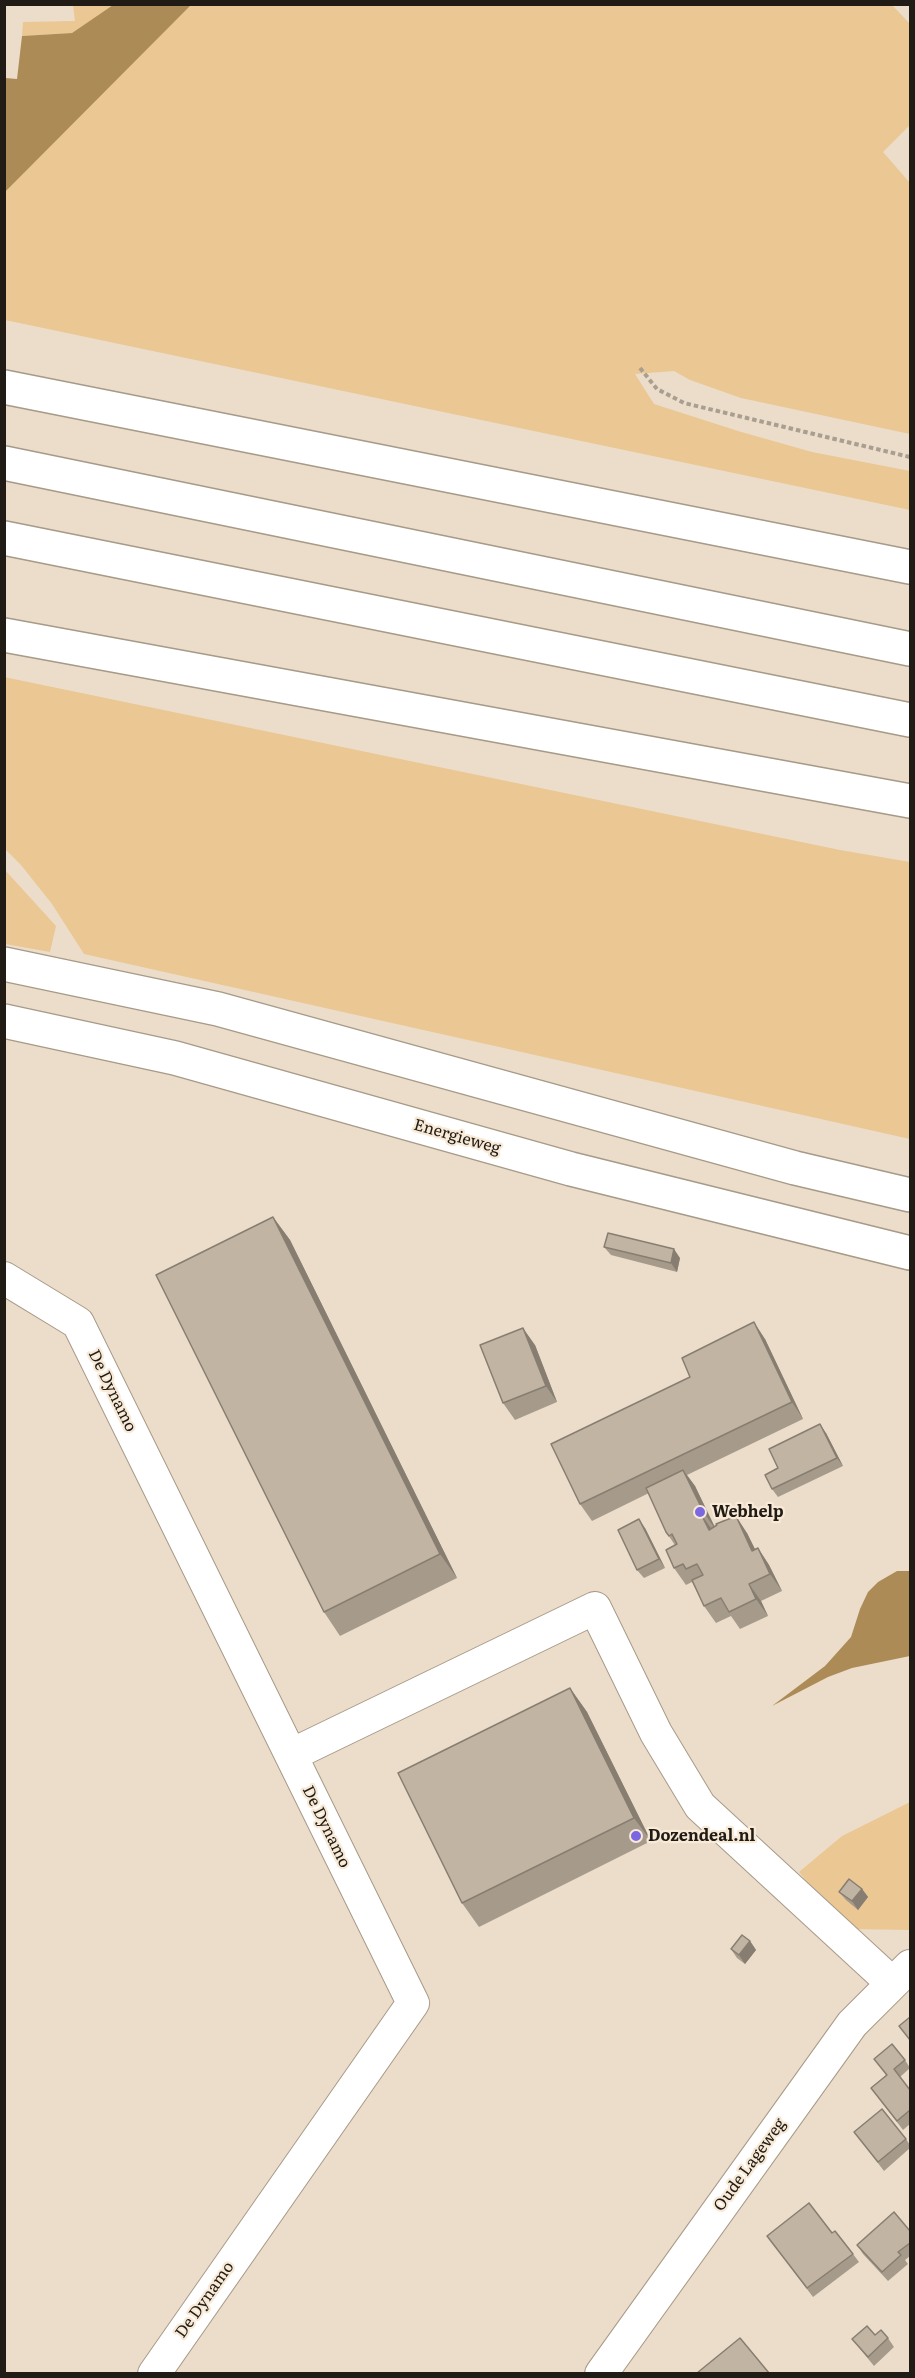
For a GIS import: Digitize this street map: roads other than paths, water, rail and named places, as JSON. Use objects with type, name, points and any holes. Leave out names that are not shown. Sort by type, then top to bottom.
[{"type":"main road","points":[[4,387],[910,567]]},
{"type":"main road","points":[[4,463],[910,649]]},
{"type":"main road","points":[[4,538],[910,720]]},
{"type":"main road","points":[[4,635],[910,801]]},
{"type":"main road","points":[[4,964],[218,1010],[795,1168],[910,1195]]},
{"type":"main road","name":"Energieweg","points":[[4,1021],[175,1058],[571,1169],[910,1253]]},
{"type":"street","name":"De Dynamo","points":[[4,1278],[78,1323],[413,2003],[154,2373]]},
{"type":"street","points":[[291,1755],[595,1608],[656,1733],[700,1806],[902,1975]]},
{"type":"street","name":"Oude Lageweg","points":[[601,2373],[852,2024],[902,1975]]},
{"type":"place","name":"Webhelp","points":[[700,1512]]},
{"type":"place","name":"Dozendeal.nl","points":[[636,1836]]}]
